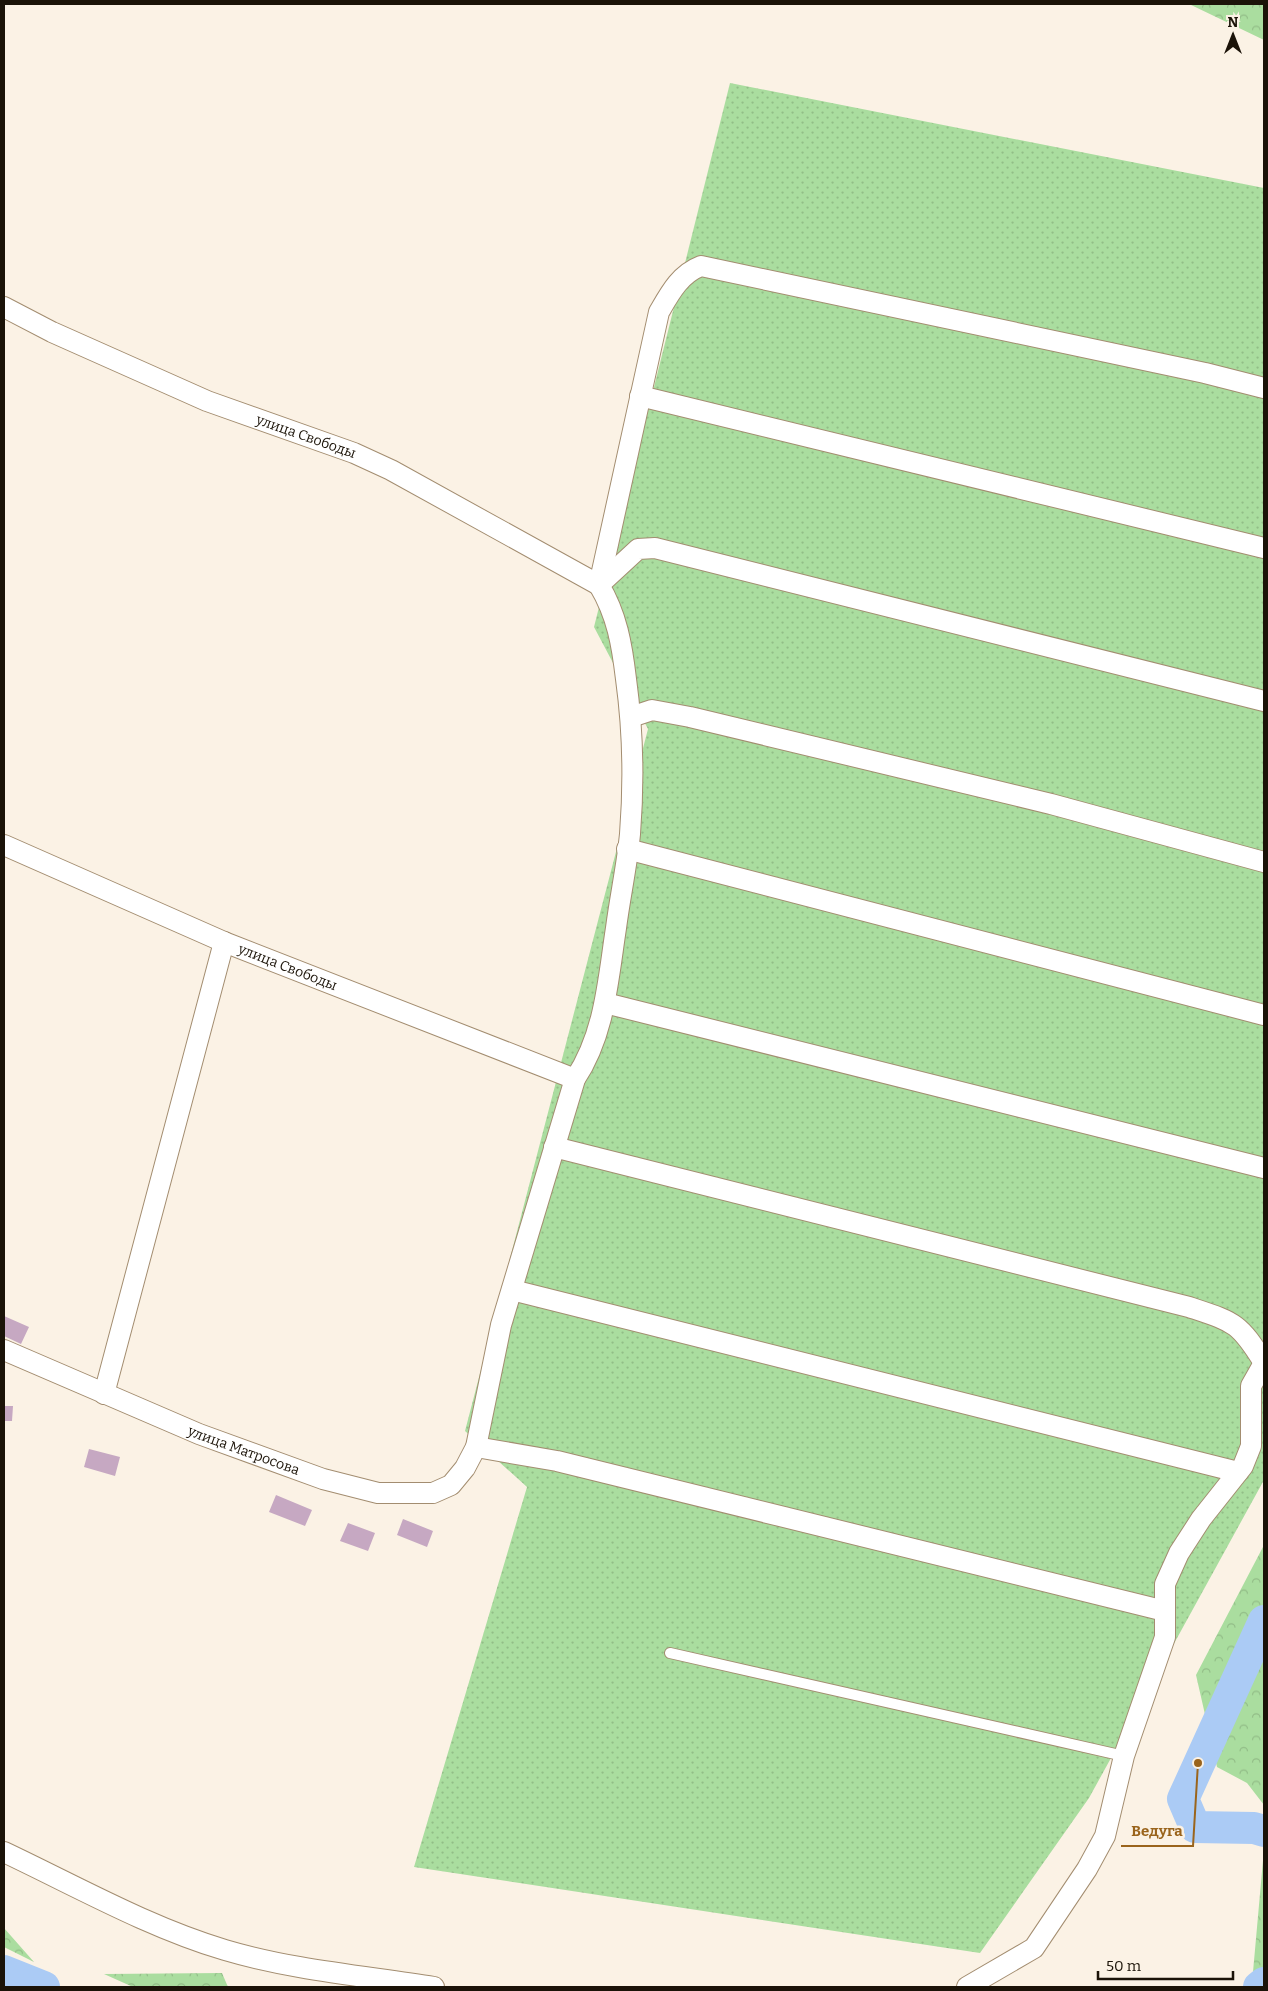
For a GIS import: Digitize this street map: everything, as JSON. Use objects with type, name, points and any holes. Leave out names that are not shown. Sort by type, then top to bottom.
[{"type":"street","points":[[599,586],[659,312],[674,286],[691,270],[701,266],[1205,373],[1264,388]]},
{"type":"street","name":"улица Свободы","points":[[4,306],[52,332],[207,401],[354,454],[391,470],[599,586]]},
{"type":"street","points":[[640,396],[1264,548]]},
{"type":"street","points":[[599,586],[638,549],[656,548],[1264,701]]},
{"type":"street","name":"улица Матросова","points":[[4,1350],[208,1438],[323,1479],[378,1493],[433,1493],[451,1485],[465,1468],[476,1447],[501,1325],[574,1079],[588,1059],[605,1003],[627,849],[632,762],[631,717],[621,639],[610,603],[599,586]]},
{"type":"street","points":[[631,717],[652,710],[662,710],[1051,804],[1264,862]]},
{"type":"street","name":"улица Свободы","points":[[4,845],[224,942],[574,1079]]},
{"type":"street","points":[[627,849],[1264,1015]]},
{"type":"street","points":[[104,1394],[224,942]]},
{"type":"street","points":[[605,1003],[1264,1168]]},
{"type":"street","points":[[554,1147],[1189,1307],[1229,1321],[1247,1335],[1264,1363],[1252,1386],[1252,1446],[1244,1466],[1201,1519],[1179,1553],[1165,1584],[1165,1637],[1124,1756],[1105,1836],[1068,1898],[1034,1948],[983,1980],[967,1987]]},
{"type":"street","points":[[512,1290],[1238,1472]]},
{"type":"street","points":[[476,1447],[557,1462],[1165,1611]]},
{"type":"street","points":[[4,1852],[162,1927],[225,1950],[276,1962],[434,1987]]},
{"type":"lane","points":[[670,1653],[1124,1756]]},
{"type":"green space","points":[[1189,4],[1264,4],[1264,40]]},
{"type":"green space","points":[[730,83],[1264,188],[1264,1480],[1089,1798],[980,1953],[414,1867],[527,1487],[465,1431],[648,729],[594,627]]},
{"type":"green space","points":[[1264,1545],[1264,1805],[1247,1783],[1217,1767],[1196,1675]]},
{"type":"green space","points":[[1264,1849],[1264,1987],[1246,1987],[1253,1972]]},
{"type":"green space","points":[[4,1928],[34,1962],[4,1947]]},
{"type":"green space","points":[[222,1973],[228,1987],[133,1987],[104,1974]]},
{"type":"building","points":[[4,1316],[29,1327],[21,1344],[4,1336]]},
{"type":"building","points":[[4,1406],[13,1406],[12,1421],[4,1421]]},
{"type":"building","points":[[89,1449],[120,1457],[115,1476],[84,1467]]},
{"type":"building","points":[[276,1495],[312,1510],[305,1526],[269,1512]]},
{"type":"building","points":[[403,1519],[433,1531],[427,1547],[397,1535]]},
{"type":"building","points":[[348,1523],[375,1533],[368,1551],[340,1541]]},
{"type":"waterway","points":[[1264,1621],[1183,1799],[1195,1827],[1254,1828],[1264,1831]]},
{"type":"waterway","points":[[4,1971],[44,1987]]},
{"type":"waterway","points":[[1259,1987],[1264,1983]]},
{"type":"place","name":"Ведуга","points":[[1198,1763]]}]
